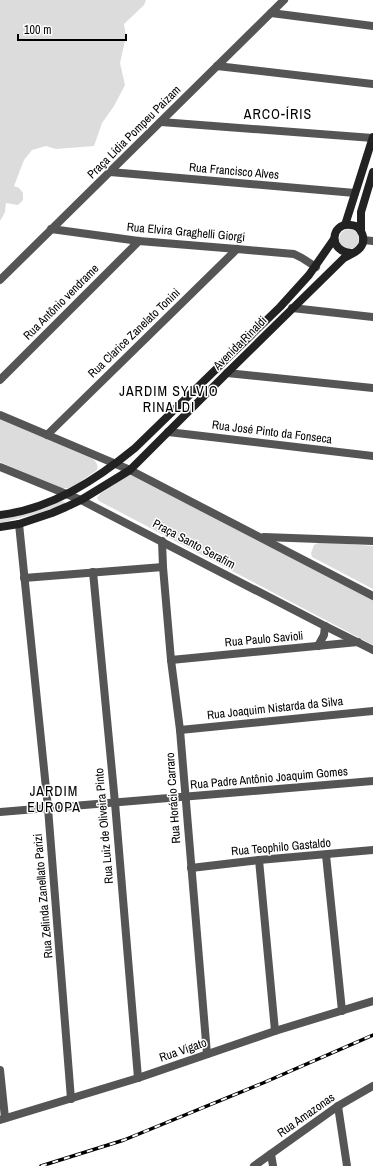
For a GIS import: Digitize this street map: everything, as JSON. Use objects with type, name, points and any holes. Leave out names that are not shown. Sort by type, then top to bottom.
[{"type":"main road","points":[[345,225],[373,138]]},
{"type":"main road","points":[[361,231],[354,225],[345,225],[337,230],[334,239],[338,248],[341,251],[351,253],[359,249],[362,245],[361,212],[373,172]]},
{"type":"main road","name":"Avenida Rinaldi","points":[[0,515],[26,510],[66,494],[96,477],[135,448],[280,307],[316,267],[334,239]]},
{"type":"main road","name":"Avenida Rinaldi","points":[[0,527],[19,524],[52,513],[81,500],[130,470],[292,308],[351,253]]},
{"type":"street","name":"Praça Lídia Pompeu Paizam","points":[[0,280],[284,0]]},
{"type":"street","points":[[271,13],[373,26]]},
{"type":"street","points":[[217,66],[373,84]]},
{"type":"street","points":[[161,122],[373,138]]},
{"type":"street","name":"Rua Francisco Alves","points":[[110,172],[355,193]]},
{"type":"street","name":"Rua Elvira Graghelli Giorgi","points":[[51,229],[140,241],[294,254],[316,267]]},
{"type":"street","points":[[363,240],[373,241]]},
{"type":"street","name":"Rua Antônio vendrame","points":[[0,380],[140,241]]},
{"type":"street","name":"Rua Clarice Zanelato Tonini","points":[[47,435],[237,249]]},
{"type":"street","points":[[292,308],[373,317]]},
{"type":"street","points":[[227,372],[373,388]]},
{"type":"street","points":[[0,415],[130,470],[373,596]]},
{"type":"street","name":"Rua José Pinto da Fonseca","points":[[168,432],[373,456]]},
{"type":"street","name":"Praça Santo Serafim","points":[[0,467],[81,500],[373,650]]},
{"type":"street","name":"Rua Zelinda Zanellato Parizi","points":[[19,524],[48,808],[71,1099]]},
{"type":"street","points":[[261,537],[373,541]]},
{"type":"street","name":"Rua Horácio Carraro","points":[[162,541],[171,660],[180,730],[186,797],[207,1054]]},
{"type":"street","points":[[24,578],[163,567]]},
{"type":"street","name":"Rua Luiz de Oliveira Pinto","points":[[93,572],[115,803],[138,1078]]},
{"type":"street","points":[[318,646],[324,635],[325,626]]},
{"type":"street","name":"Rua Paulo Savioli","points":[[171,660],[358,642]]},
{"type":"street","name":"Rua Joaquim Nistarda da Silva","points":[[180,730],[373,711]]},
{"type":"street","name":"Rua Padre Antônio Joaquim Gomes","points":[[0,812],[373,781]]},
{"type":"street","name":"Rua Teophilo Gastaldo","points":[[191,868],[259,860],[373,850]]},
{"type":"street","points":[[326,855],[342,1011]]},
{"type":"street","points":[[259,860],[275,1031]]},
{"type":"street","name":"Rua Vigato","points":[[3,1119],[138,1078],[275,1031],[373,1001]]},
{"type":"street","points":[[0,1070],[3,1119]]},
{"type":"street","name":"Rua Amazonas","points":[[254,1166],[338,1106],[373,1086]]},
{"type":"street","points":[[338,1106],[347,1166]]},
{"type":"street","points":[[271,1154],[273,1166]]},
{"type":"shaded area","points":[[0,0],[146,0],[144,5],[124,24],[126,36],[120,63],[125,85],[114,106],[102,123],[94,146],[56,149],[46,146],[32,150],[24,160],[14,186],[19,188],[23,193],[23,200],[18,205],[6,203],[5,212],[0,221]]},
{"type":"shaded area","points":[[349,229],[356,232],[359,239],[356,246],[349,249],[342,246],[339,239],[342,232]]},
{"type":"shaded area","points":[[0,419],[93,459],[97,464],[97,470],[71,488],[61,488],[0,462]]},
{"type":"shaded area","points":[[131,475],[373,600],[373,645],[99,501],[97,498],[100,494],[127,476]]},
{"type":"shaded area","points":[[61,501],[65,502],[65,504],[36,514],[0,523],[0,519]]},
{"type":"shaded area","points":[[322,542],[373,546],[373,589],[312,557],[311,553],[314,545]]},
{"type":"railway","points":[[41,1166],[124,1140],[263,1083],[373,1035]]},
{"type":"district","name":"ARCO-ÍRIS","points":[[278,114]]},
{"type":"district","name":"JARDIM SYLVIO RINALDI","points":[[169,400]]},
{"type":"district","name":"JARDIM EUROPA","points":[[54,800]]}]
